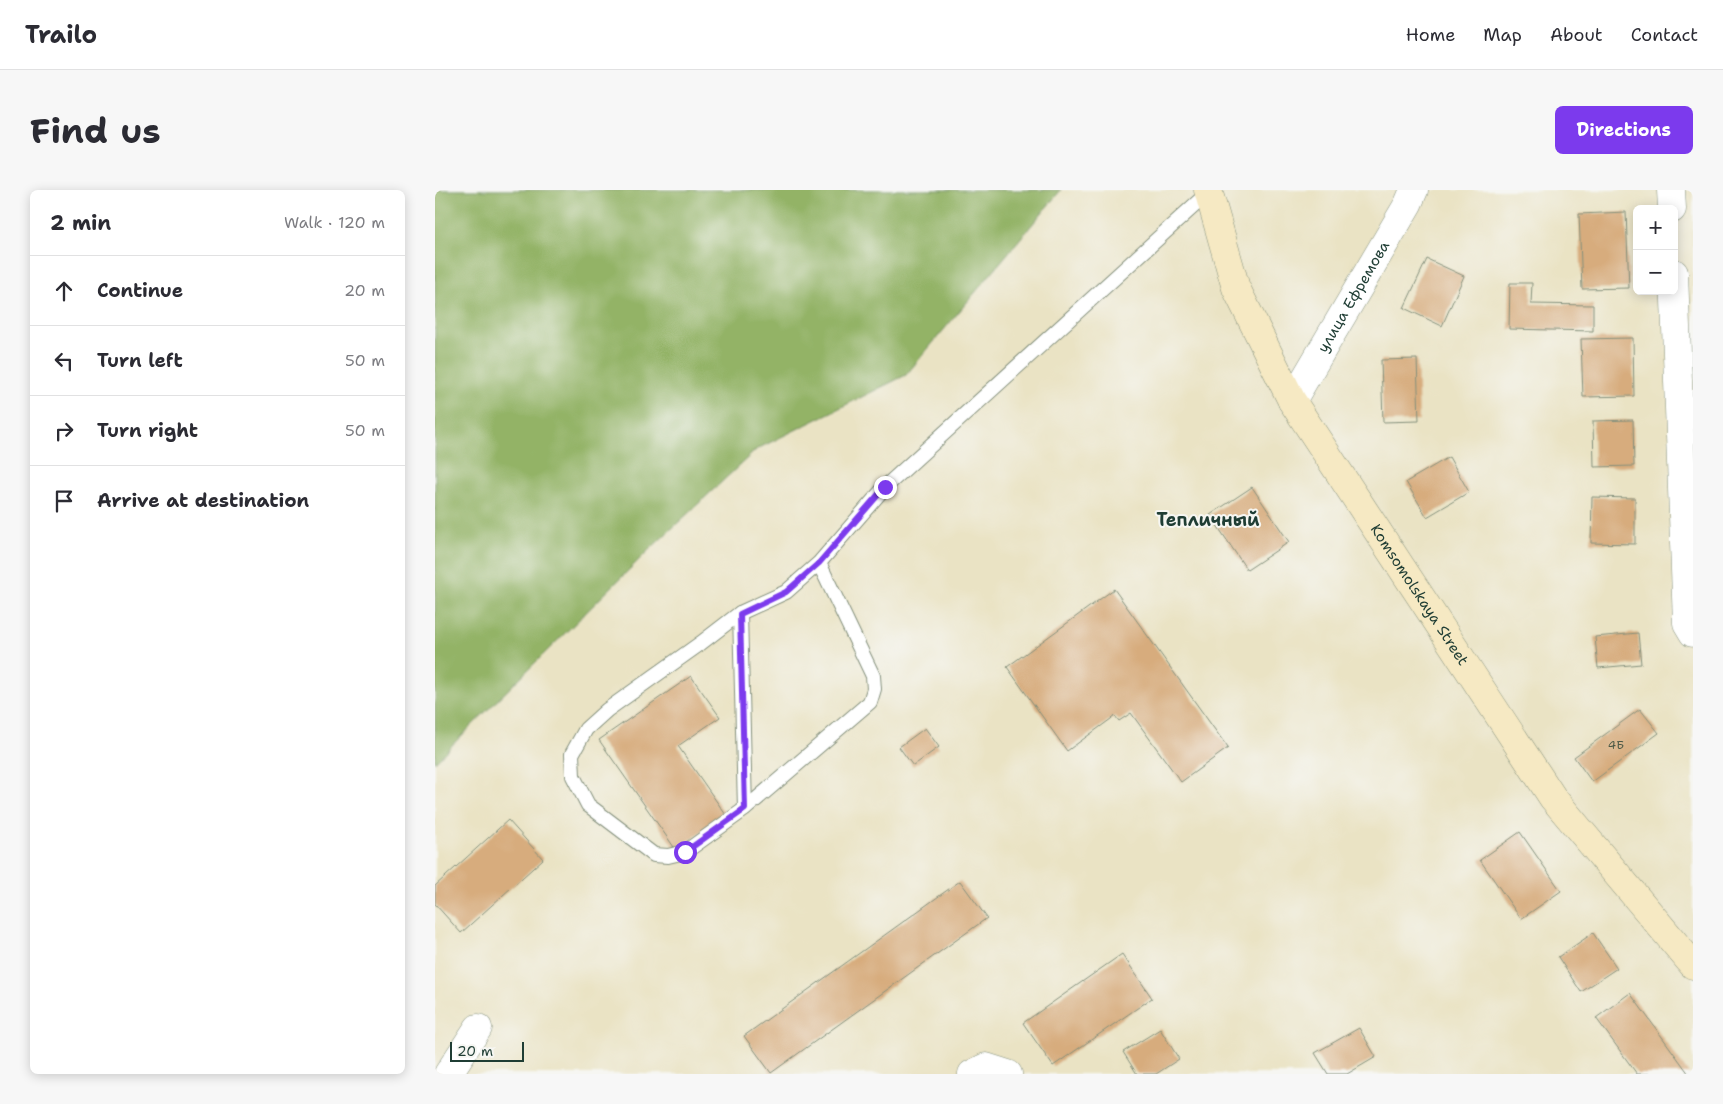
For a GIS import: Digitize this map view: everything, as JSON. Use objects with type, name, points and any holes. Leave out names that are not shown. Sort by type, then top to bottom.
[{"type":"street","name":"улица Ефремова","points":[[1292,401],[1414,190]]},
{"type":"street","points":[[1671,190],[1672,205]]},
{"type":"street","name":"Komsomolskaya Street","points":[[1209,191],[1236,288],[1292,401],[1553,798],[1693,965]]},
{"type":"street","points":[[1675,295],[1687,623],[1693,633]]},
{"type":"street","points":[[448,1074],[477,1028]]},
{"type":"street","points":[[972,1074],[987,1067],[1008,1074]]},
{"type":"lane","points":[[819,563],[873,676],[874,689],[870,702],[745,809],[685,852],[668,856],[654,854],[588,805],[573,776],[572,754],[586,729],[607,710],[740,614],[786,592],[819,563],[885,487],[1209,191]]},
{"type":"lane","points":[[740,614],[745,809]]},
{"type":"green space","points":[[435,190],[1061,190],[906,375],[757,449],[650,549],[435,762]]},
{"type":"building","points":[[1626,212],[1629,288],[1582,289],[1579,214]]},
{"type":"building","points":[[1427,259],[1464,276],[1442,326],[1404,308]]},
{"type":"building","points":[[1510,283],[1532,283],[1531,304],[1593,305],[1593,331],[1509,329]]},
{"type":"building","points":[[1633,338],[1634,396],[1583,397],[1581,339]]},
{"type":"building","points":[[1417,359],[1419,421],[1383,422],[1381,360]]},
{"type":"building","points":[[1633,420],[1634,466],[1594,467],[1593,421]]},
{"type":"building","points":[[1449,457],[1469,492],[1427,517],[1406,482]]},
{"type":"building","points":[[1252,487],[1289,542],[1247,570],[1210,515]]},
{"type":"building","points":[[1592,497],[1635,498],[1635,544],[1591,543]]},
{"type":"building","points":[[1114,589],[1228,748],[1181,782],[1131,713],[1119,721],[1115,716],[1067,751],[1007,667]]},
{"type":"building","points":[[1638,633],[1641,664],[1598,668],[1595,637]]},
{"type":"building","points":[[691,676],[720,717],[678,746],[726,815],[676,850],[599,740]]},
{"type":"building","points":[[1640,709],[1659,733],[1592,782],[1574,757]]},
{"type":"building","points":[[925,728],[939,747],[913,766],[899,747]]},
{"type":"building","points":[[508,820],[543,859],[461,933],[435,904],[435,886]]},
{"type":"building","points":[[1520,832],[1561,891],[1521,919],[1480,860]]},
{"type":"building","points":[[960,881],[987,918],[771,1073],[744,1036]]},
{"type":"building","points":[[1593,933],[1617,968],[1581,992],[1558,957]]},
{"type":"building","points":[[1122,954],[1152,998],[1053,1066],[1023,1023]]},
{"type":"building","points":[[1630,993],[1689,1074],[1637,1074],[1596,1018]]},
{"type":"building","points":[[1359,1028],[1376,1057],[1347,1074],[1328,1074],[1315,1053]]},
{"type":"building","points":[[1160,1029],[1179,1059],[1156,1074],[1137,1074],[1123,1052]]},
{"type":"district","name":"Тепличный","points":[[1208,520]]},
{"type":"route","points":[[685,852],[745,809],[740,614],[786,592],[819,563],[885,487]]}]
